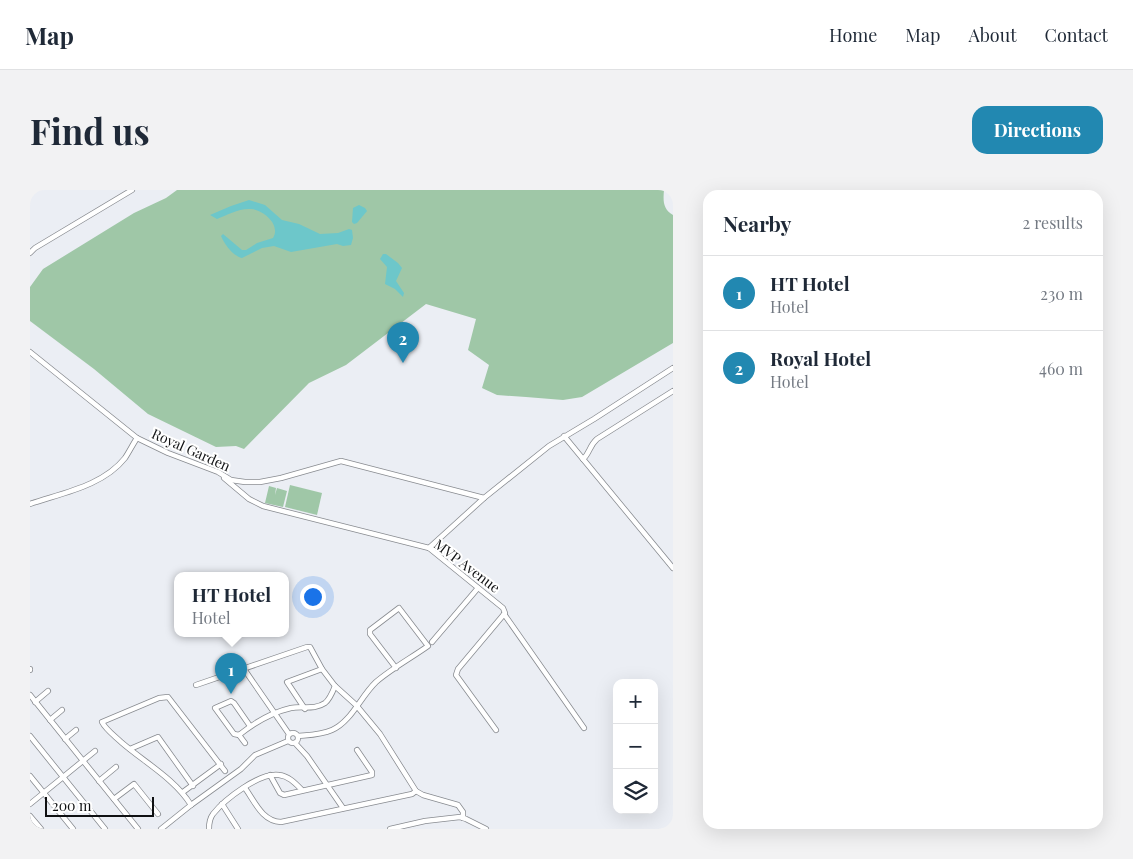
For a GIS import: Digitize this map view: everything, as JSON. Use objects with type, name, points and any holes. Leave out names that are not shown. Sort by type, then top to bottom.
[{"type":"street","points":[[30,253],[35,248],[132,190]]},
{"type":"street","name":"Royal Garden","points":[[30,352],[137,438],[168,453],[218,472],[232,480],[260,482],[341,461],[484,498]]},
{"type":"street","points":[[429,548],[484,498],[549,446],[673,368]]},
{"type":"street","points":[[582,459],[586,456],[591,444],[597,439],[673,391]]},
{"type":"street","points":[[564,436],[673,568]]},
{"type":"street","points":[[30,504],[91,484],[105,476],[124,459],[137,438]]},
{"type":"street","name":"MVP Avenue","points":[[218,472],[248,499],[263,506],[429,548],[505,610],[504,614],[584,728]]},
{"type":"street","points":[[432,642],[478,588]]},
{"type":"street","points":[[289,734],[294,733],[298,736],[332,731],[347,720],[356,705],[377,681],[396,668],[428,646],[398,608],[370,630],[370,634],[396,668]]},
{"type":"street","points":[[496,730],[457,678],[456,673],[504,614]]},
{"type":"street","points":[[196,685],[307,647],[312,649],[322,669],[335,686],[356,705],[380,734],[416,791],[423,795],[458,805],[463,812],[463,818]]},
{"type":"street","points":[[305,709],[287,682],[322,669]]},
{"type":"street","points":[[244,670],[289,734],[288,741]]},
{"type":"street","points":[[240,735],[250,726],[276,714],[295,708],[305,709],[326,702],[335,686]]},
{"type":"street","points":[[35,702],[48,691]]},
{"type":"street","points":[[30,695],[138,829]]},
{"type":"street","points":[[191,805],[184,792],[130,749],[102,722],[166,696],[171,699],[225,771]]},
{"type":"street","points":[[245,743],[240,735],[234,734],[214,708],[231,701],[250,726]]},
{"type":"street","points":[[50,720],[62,710]]},
{"type":"street","points":[[65,739],[76,730]]},
{"type":"street","points":[[30,736],[105,829]]},
{"type":"street","points":[[295,743],[298,736]]},
{"type":"street","points":[[130,749],[158,737],[193,786]]},
{"type":"street","points":[[161,829],[242,769],[260,752],[288,741],[295,743],[307,756],[343,808]]},
{"type":"street","points":[[30,804],[95,750]]},
{"type":"street","points":[[270,775],[282,794],[287,794],[372,775],[372,772],[357,750]]},
{"type":"street","points":[[184,792],[221,764]]},
{"type":"street","points":[[99,781],[116,767]]},
{"type":"street","points":[[209,829],[212,816],[222,804],[257,780],[270,775],[283,776],[302,790]]},
{"type":"street","points":[[30,776],[73,829]]},
{"type":"street","points":[[114,799],[134,784],[158,814]]},
{"type":"street","points":[[245,788],[262,814],[274,822],[412,794],[416,791]]},
{"type":"street","points":[[222,804],[238,829]]},
{"type":"street","points":[[30,816],[41,829]]},
{"type":"street","points":[[390,829],[432,821],[463,818],[486,829]]},
{"type":"street","points":[[432,821],[433,829]]},
{"type":"green space","points":[[177,190],[664,190],[664,204],[673,215],[673,343],[582,397],[563,400],[497,395],[482,388],[489,365],[468,350],[476,319],[426,304],[346,365],[309,383],[244,449],[236,446],[216,447],[148,414],[94,369],[30,321],[30,287],[43,269],[134,213],[166,198]]},
{"type":"green space","points":[[290,485],[322,493],[317,515],[285,507]]},
{"type":"green space","points":[[269,486],[276,488],[275,495],[277,488],[287,491],[283,507],[265,503]]},
{"type":"water","points":[[249,200],[265,205],[282,220],[299,224],[320,234],[352,230],[353,238],[351,245],[343,246],[337,244],[291,252],[274,246],[262,248],[242,258],[239,257],[232,253],[227,246],[221,236],[223,234],[242,250],[246,250],[257,243],[273,238],[275,228],[273,223],[266,215],[251,209],[238,211],[217,219],[210,215]]},
{"type":"water","points":[[359,205],[367,211],[354,224],[352,222],[353,208]]},
{"type":"water","points":[[383,254],[386,254],[402,268],[396,281],[404,293],[403,297],[395,289],[385,284],[387,267],[380,259]]},
{"type":"place","name":"Royal Hotel","points":[[403,363]]},
{"type":"place","name":"HT Hotel","points":[[231,694]]}]
